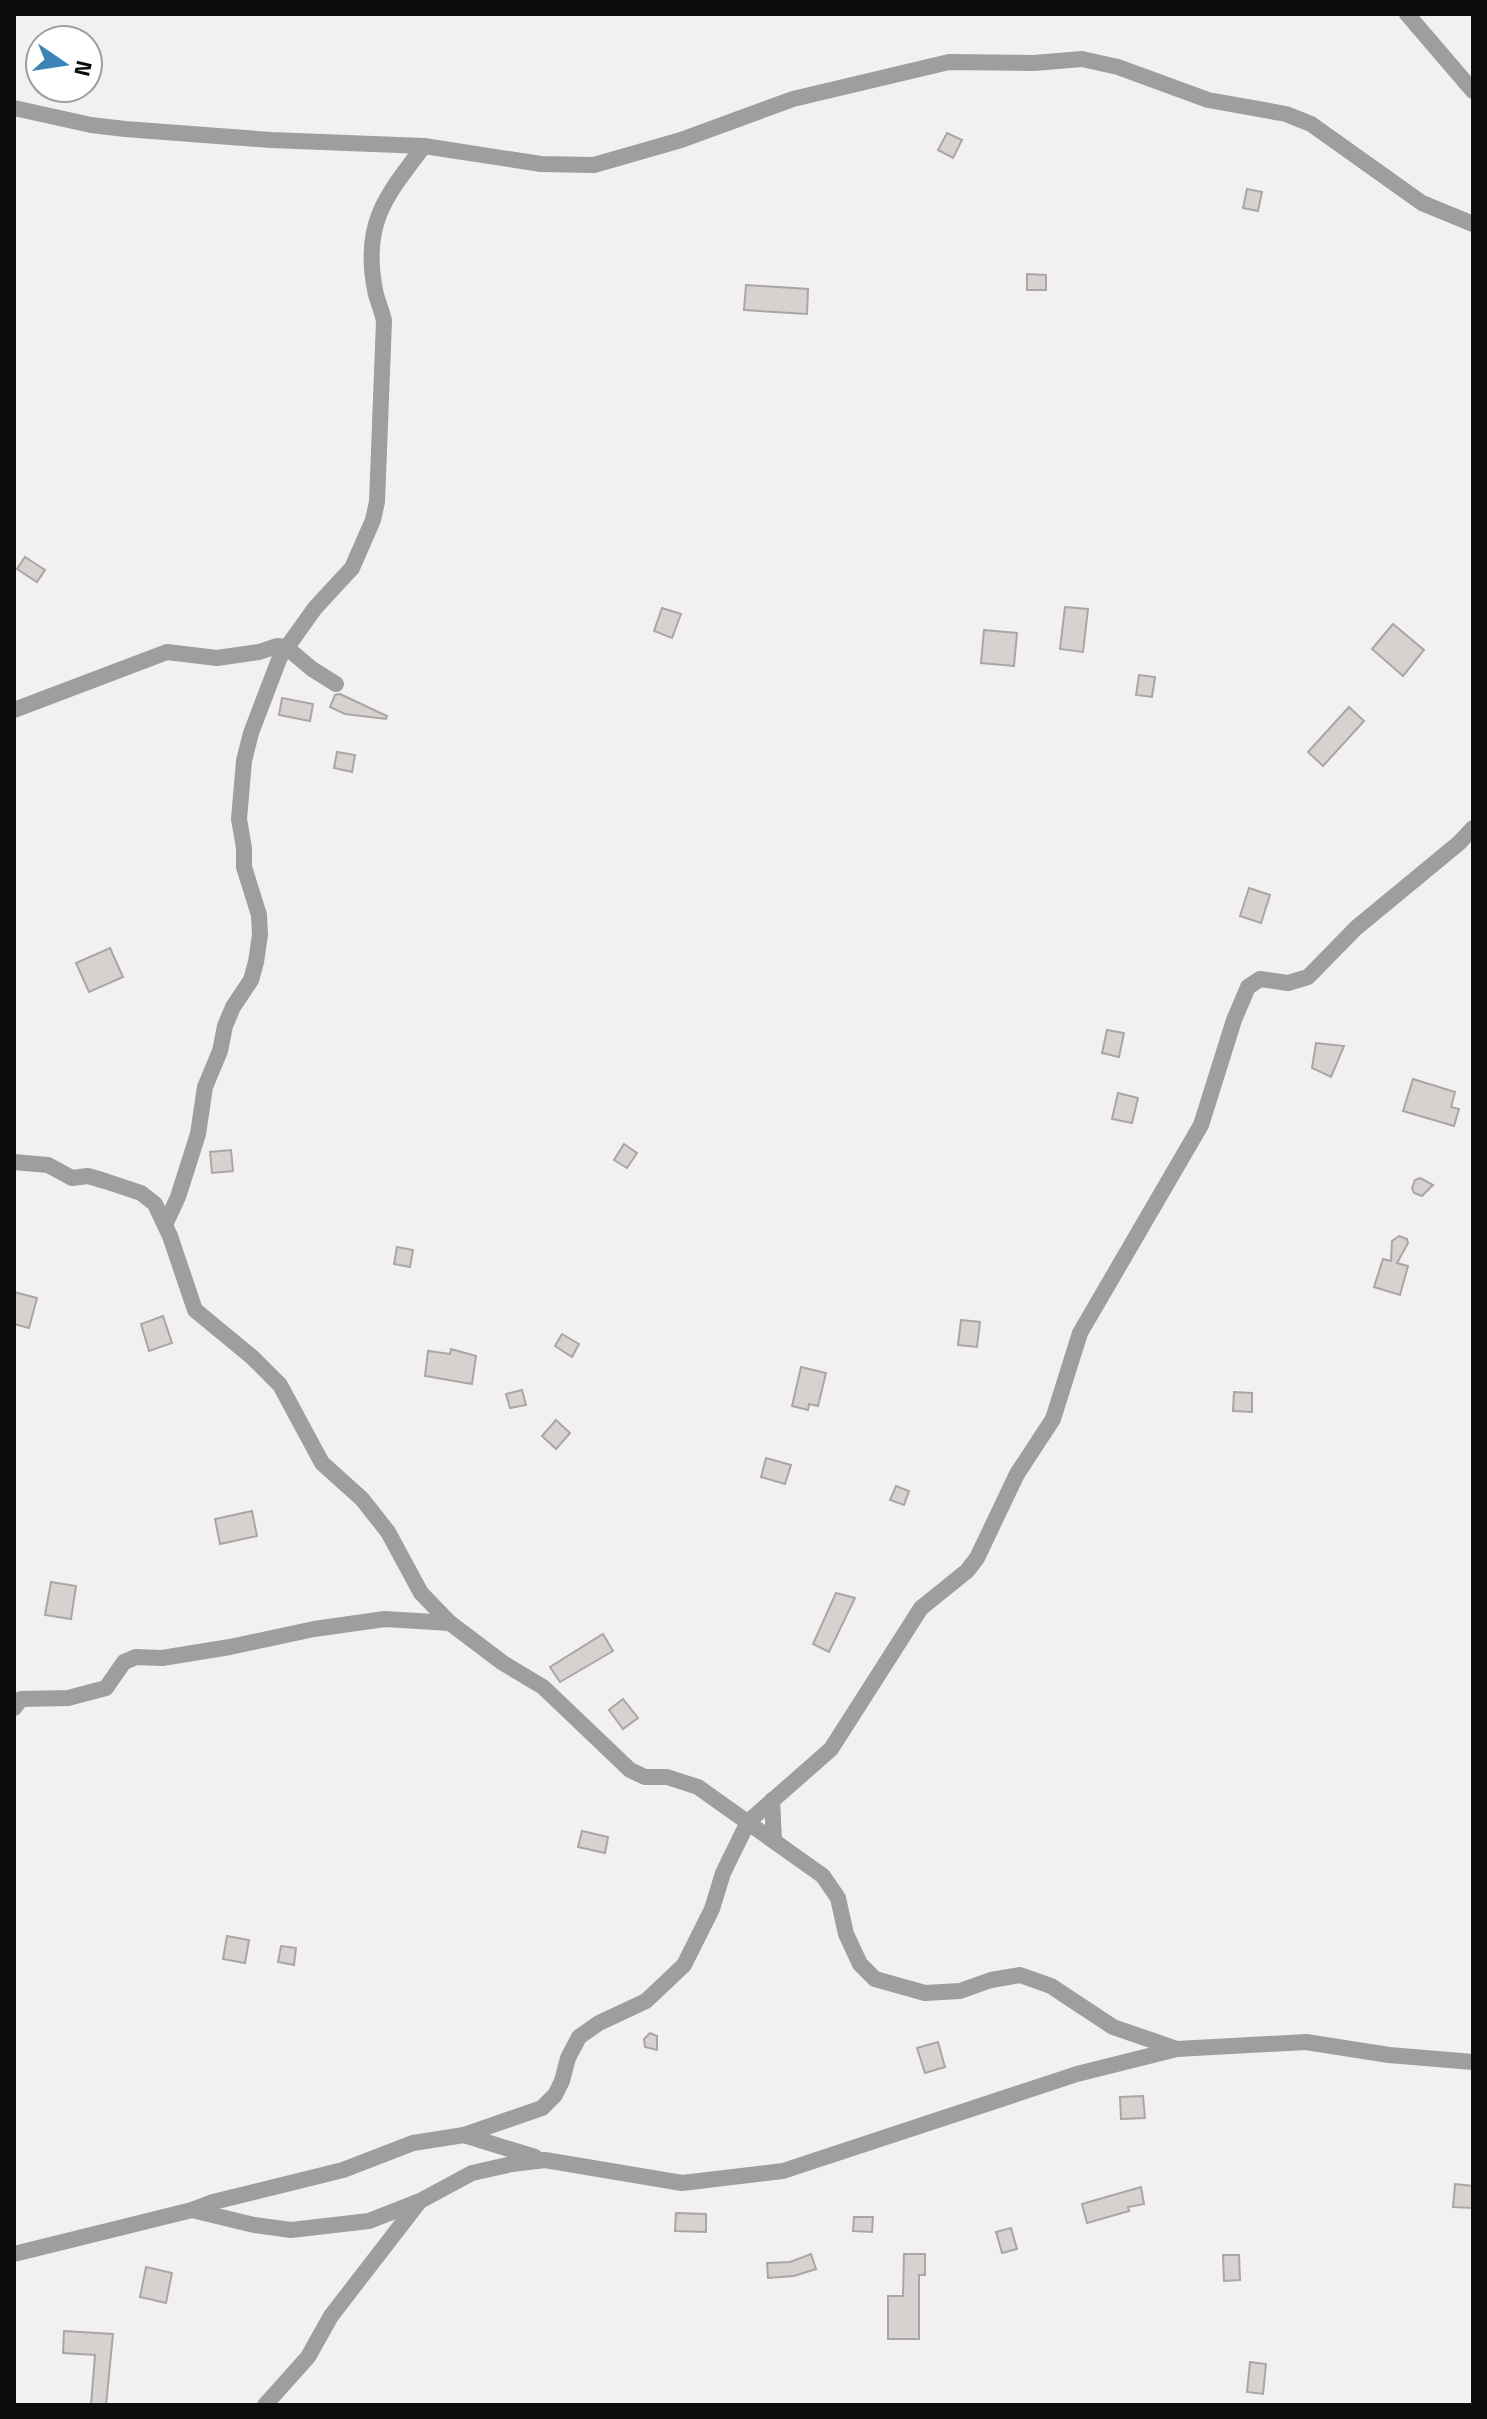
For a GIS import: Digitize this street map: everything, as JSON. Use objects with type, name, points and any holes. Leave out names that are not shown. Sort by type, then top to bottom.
[{"type":"street","points":[[1407,14],[1473,91]]},
{"type":"street","points":[[14,108],[91,125],[141,130],[271,140],[424,146],[541,164],[594,165],[681,140],[793,99],[949,62],[1034,63],[1082,59],[1118,67],[1208,100],[1286,114],[1311,124],[1422,203],[1473,224]]},
{"type":"street","points":[[165,1225],[178,1197],[198,1134],[205,1087],[220,1051],[225,1026],[251,980],[256,962],[259,915],[244,867],[239,819],[251,733],[286,647],[315,608],[352,568],[373,520],[377,502],[384,321],[375,293],[372,238],[377,215],[393,187],[424,146]]},
{"type":"street","points":[[14,710],[167,652],[217,658],[277,646],[286,647],[336,684]]},
{"type":"street","points":[[14,2254],[343,2170],[413,2143],[464,2135],[542,2108],[555,2095],[579,2037],[599,2023],[646,2001],[684,1965],[712,1909],[723,1873],[748,1822],[831,1749],[868,1694],[900,1636],[921,1608],[967,1571],[977,1558],[989,1538],[1006,1494],[1057,1410],[1080,1333],[1201,1125],[1234,1020],[1248,987],[1260,979],[1288,983],[1308,977],[1356,928],[1473,828]]},
{"type":"street","points":[[14,1162],[48,1165],[65,1176],[88,1176],[141,1193],[155,1204],[195,1310],[252,1357],[280,1385],[327,1470],[362,1499],[388,1532],[421,1593],[450,1623],[503,1663],[543,1687],[637,1775],[667,1777],[690,1783],[823,1876],[838,1898],[846,1934],[860,1964],[875,1979],[925,1993],[960,1991],[991,1980],[1020,1975],[1051,1986],[1113,2027],[1177,2049]]},
{"type":"street","points":[[14,1708],[21,1699],[68,1698],[106,1688],[124,1662],[136,1657],[162,1658],[385,1619],[450,1623]]},
{"type":"street","points":[[772,1800],[774,1840]]},
{"type":"street","points":[[464,2135],[545,2160],[682,2183],[783,2171],[1077,2074],[1177,2049],[1306,2042],[1389,2055],[1473,2062]]},
{"type":"street","points":[[192,2210],[272,2229],[301,2230],[369,2221],[420,2201],[472,2173],[492,2166],[545,2160]]},
{"type":"street","points":[[265,2405],[308,2357],[331,2316],[420,2201]]},
{"type":"building","points":[[947,133],[962,140],[953,158],[938,150]]},
{"type":"building","points":[[1247,189],[1262,192],[1258,211],[1243,208]]},
{"type":"building","points":[[1027,274],[1046,275],[1046,290],[1027,290]]},
{"type":"building","points":[[746,285],[808,289],[807,314],[744,310]]},
{"type":"building","points":[[25,557],[45,570],[37,582],[17,569]]},
{"type":"building","points":[[1065,607],[1088,609],[1083,652],[1060,649]]},
{"type":"building","points":[[662,608],[681,614],[672,638],[654,631]]},
{"type":"building","points":[[1393,624],[1424,650],[1403,676],[1372,649]]},
{"type":"building","points":[[984,630],[1017,633],[1014,666],[981,663]]},
{"type":"building","points":[[1139,675],[1155,677],[1152,697],[1136,695]]},
{"type":"building","points":[[340,694],[387,716],[386,719],[345,714],[330,707],[335,695]]},
{"type":"building","points":[[282,698],[313,704],[310,721],[279,715]]},
{"type":"building","points":[[1349,707],[1364,721],[1323,766],[1308,752]]},
{"type":"building","points":[[337,752],[355,755],[352,772],[334,768]]},
{"type":"building","points":[[1249,888],[1270,895],[1261,923],[1240,916]]},
{"type":"building","points":[[110,948],[123,977],[89,992],[76,963]]},
{"type":"building","points":[[1107,1030],[1124,1033],[1119,1057],[1102,1053]]},
{"type":"building","points":[[1316,1043],[1344,1046],[1331,1077],[1312,1068]]},
{"type":"building","points":[[1413,1079],[1455,1092],[1451,1107],[1459,1109],[1454,1126],[1403,1111]]},
{"type":"building","points":[[1118,1093],[1138,1098],[1132,1123],[1112,1119]]},
{"type":"building","points":[[624,1144],[637,1153],[627,1168],[614,1160]]},
{"type":"building","points":[[231,1150],[233,1171],[212,1173],[210,1152]]},
{"type":"building","points":[[1420,1178],[1433,1185],[1422,1196],[1414,1193],[1412,1188],[1415,1180]]},
{"type":"building","points":[[1399,1236],[1407,1239],[1408,1243],[1397,1263],[1408,1266],[1400,1295],[1374,1287],[1383,1259],[1391,1261],[1392,1241]]},
{"type":"building","points":[[397,1247],[413,1250],[410,1267],[394,1264]]},
{"type":"building","points":[[14,1292],[37,1298],[29,1328],[14,1324]]},
{"type":"building","points":[[163,1316],[172,1343],[149,1351],[141,1324]]},
{"type":"building","points":[[961,1320],[980,1322],[977,1347],[958,1345]]},
{"type":"building","points":[[562,1334],[579,1344],[572,1357],[555,1346]]},
{"type":"building","points":[[451,1349],[476,1356],[472,1384],[425,1376],[428,1351],[450,1354]]},
{"type":"building","points":[[801,1367],[826,1373],[818,1406],[809,1404],[808,1410],[792,1406]]},
{"type":"building","points":[[522,1390],[526,1405],[510,1408],[506,1394]]},
{"type":"building","points":[[1234,1392],[1252,1393],[1252,1412],[1233,1411]]},
{"type":"building","points":[[556,1420],[570,1433],[556,1449],[542,1436]]},
{"type":"building","points":[[766,1458],[791,1465],[785,1484],[761,1477]]},
{"type":"building","points":[[896,1486],[909,1491],[904,1505],[890,1500]]},
{"type":"building","points":[[252,1511],[257,1536],[220,1544],[215,1519]]},
{"type":"building","points":[[51,1582],[76,1586],[71,1619],[45,1615]]},
{"type":"building","points":[[836,1593],[855,1598],[829,1652],[813,1644]]},
{"type":"building","points":[[603,1634],[613,1651],[560,1682],[550,1667]]},
{"type":"building","points":[[623,1699],[638,1718],[623,1729],[609,1710]]},
{"type":"building","points":[[582,1831],[608,1837],[605,1853],[578,1847]]},
{"type":"building","points":[[227,1936],[249,1940],[245,1963],[223,1959]]},
{"type":"building","points":[[281,1946],[296,1948],[294,1965],[278,1962]]},
{"type":"building","points":[[650,2033],[657,2036],[657,2050],[645,2047],[644,2039]]},
{"type":"building","points":[[938,2042],[945,2067],[925,2073],[917,2048]]},
{"type":"building","points":[[1143,2096],[1145,2118],[1121,2119],[1120,2097]]},
{"type":"building","points":[[1455,2184],[1473,2186],[1473,2208],[1453,2207]]},
{"type":"building","points":[[1141,2187],[1144,2204],[1087,2223],[1082,2204]]},
{"type":"building","points":[[676,2213],[706,2214],[706,2232],[675,2231]]},
{"type":"building","points":[[854,2217],[873,2217],[872,2232],[853,2231]]},
{"type":"building","points":[[1011,2228],[1017,2249],[1002,2253],[996,2232]]},
{"type":"building","points":[[811,2254],[816,2269],[794,2276],[768,2278],[767,2263],[790,2262]]},
{"type":"building","points":[[904,2254],[925,2254],[925,2275],[919,2275],[919,2339],[888,2339],[888,2296],[903,2296]]},
{"type":"building","points":[[1223,2255],[1239,2255],[1240,2280],[1224,2281]]},
{"type":"building","points":[[146,2267],[172,2273],[166,2303],[140,2297]]},
{"type":"building","points":[[64,2331],[113,2334],[106,2405],[91,2405],[95,2355],[63,2353]]},
{"type":"building","points":[[1250,2362],[1266,2364],[1263,2394],[1247,2392]]}]
